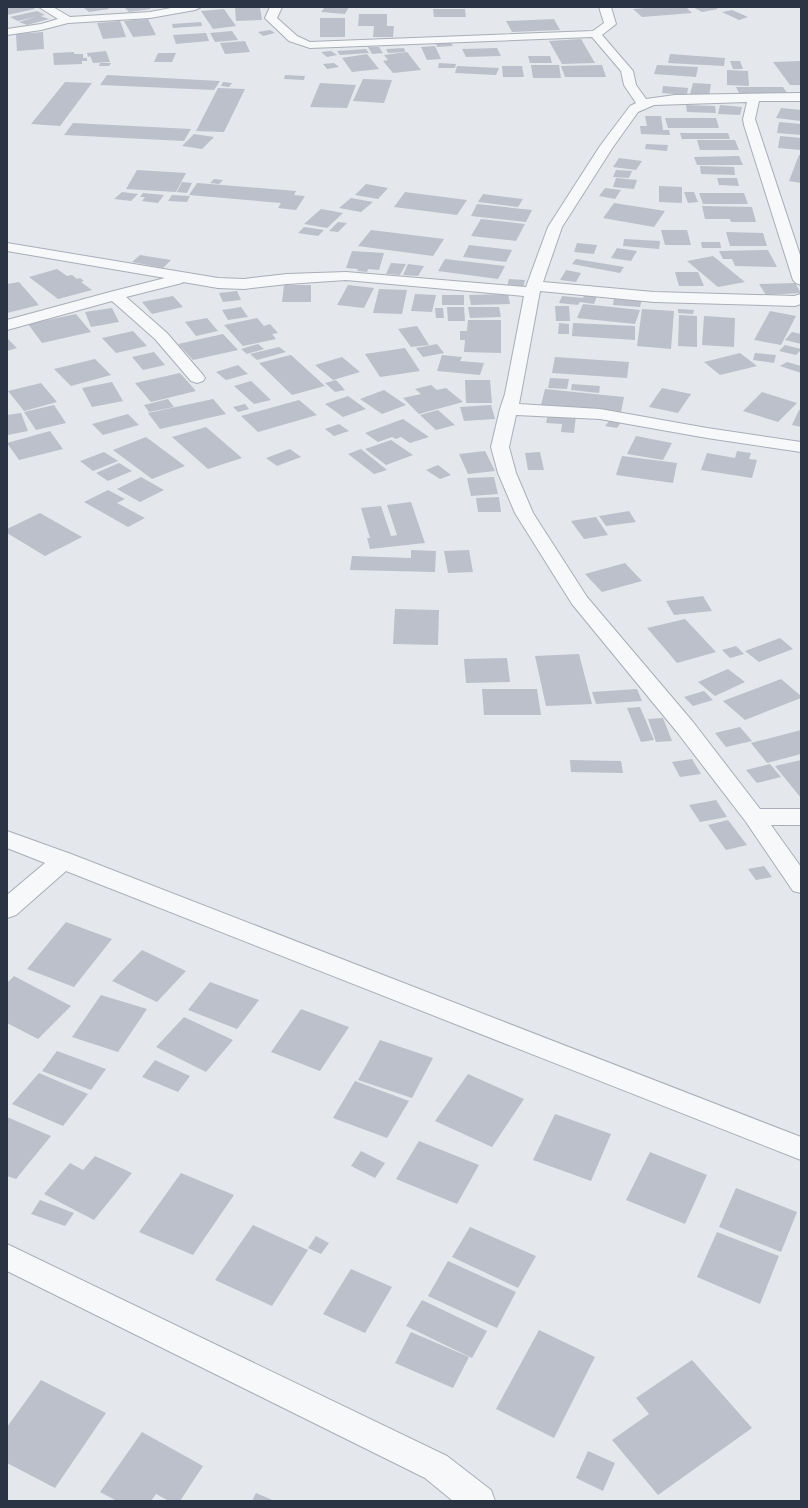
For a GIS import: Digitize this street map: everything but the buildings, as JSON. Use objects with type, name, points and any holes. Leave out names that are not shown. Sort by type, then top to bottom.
[{"type":"street","points":[[45,7],[68,20]]},
{"type":"street","points":[[7,32],[41,27],[68,20],[150,15],[191,7]]},
{"type":"street","points":[[276,7],[271,18],[292,39],[301,44],[310,45],[440,40],[531,34],[596,34],[610,24],[605,7]]},
{"type":"street","points":[[596,34],[626,71],[630,84],[643,104]]},
{"type":"street","points":[[801,97],[675,98],[652,101],[634,109],[607,146],[555,227],[534,289],[513,394],[508,409],[500,447],[507,473],[524,513],[579,600],[685,727],[754,817],[801,885]]},
{"type":"street","points":[[754,98],[749,119],[750,125],[801,280]]},
{"type":"street","points":[[7,247],[218,283],[244,284],[287,279],[346,276],[654,297],[795,301],[801,298]]},
{"type":"street","points":[[7,325],[115,295],[186,278]]},
{"type":"street","points":[[115,295],[161,336],[197,378]]},
{"type":"street","points":[[508,409],[600,414],[714,434],[801,447]]},
{"type":"street","points":[[754,817],[801,817]]},
{"type":"street","points":[[7,839],[801,1149]]},
{"type":"street","points":[[7,909],[63,860]]},
{"type":"street","points":[[7,1257],[436,1466],[479,1501]]}]
